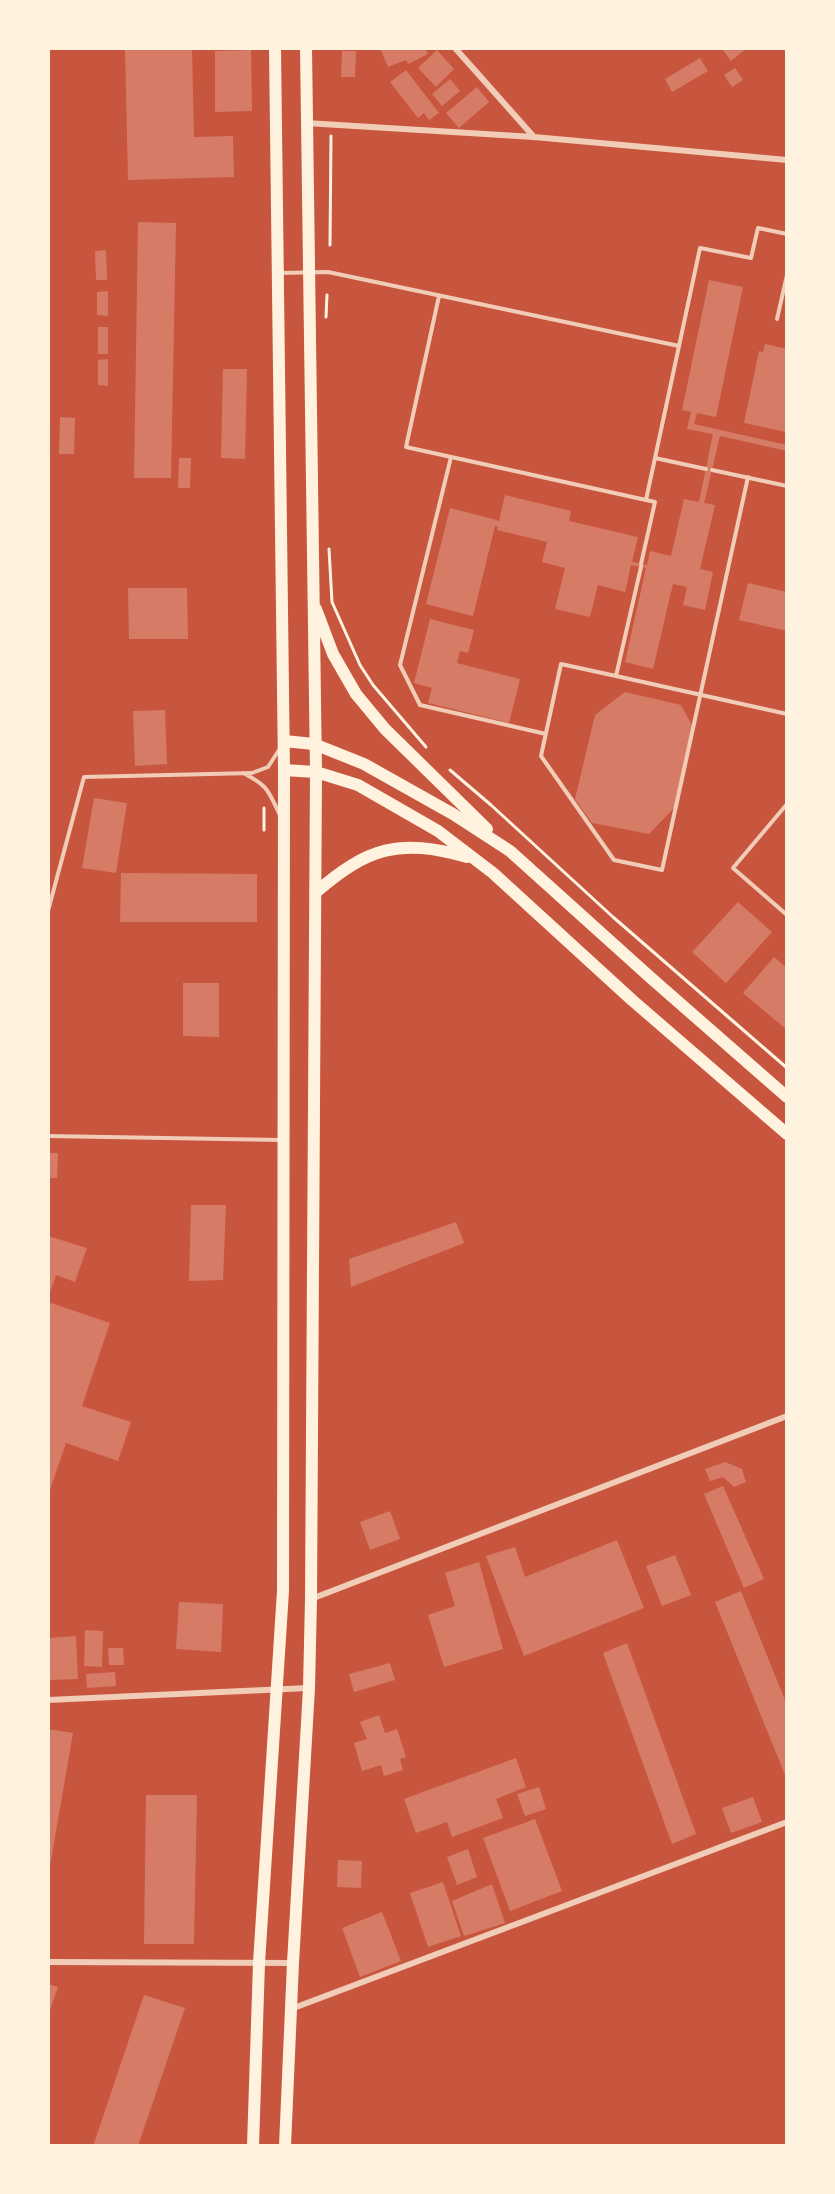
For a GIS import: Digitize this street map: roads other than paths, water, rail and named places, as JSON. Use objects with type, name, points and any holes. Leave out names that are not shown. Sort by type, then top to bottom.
[{"type":"main road","points":[[252,2146],[260,1963],[283,1591],[284,741],[275,48]]},
{"type":"main road","points":[[285,2146],[309,1688],[311,1599],[316,772],[306,48]]},
{"type":"main road","points":[[312,599],[333,654],[356,694],[392,737],[510,851],[787,1097]]},
{"type":"main road","points":[[284,741],[314,744],[364,764],[453,814],[510,851]]},
{"type":"main road","points":[[284,770],[316,772],[358,785],[438,831],[493,873],[632,1000],[787,1134]]},
{"type":"main road","points":[[315,893],[349,866],[366,856],[389,850],[412,847],[437,848],[473,858]]},
{"type":"street","points":[[455,48],[534,137]]},
{"type":"street","points":[[306,123],[534,137],[787,159]]},
{"type":"street","points":[[311,1599],[787,1416]]},
{"type":"street","points":[[48,1700],[309,1688]]},
{"type":"street","points":[[291,2009],[787,1822]]},
{"type":"street","points":[[48,1962],[293,1963]]},
{"type":"lane","points":[[646,500],[700,248],[751,258],[758,228],[787,234]]},
{"type":"lane","points":[[278,273],[328,272],[679,346]]},
{"type":"lane","points":[[777,319],[787,275]]},
{"type":"lane","points":[[439,296],[406,447],[655,501],[616,676]]},
{"type":"lane","points":[[451,457],[400,665],[420,705],[546,734]]},
{"type":"lane","points":[[655,458],[706,469]]},
{"type":"lane","points":[[712,470],[787,486]]},
{"type":"lane","points":[[748,477],[700,694],[662,870],[614,860],[541,756],[561,664],[700,694],[787,714]]},
{"type":"lane","points":[[48,911],[84,777],[261,771],[268,767],[284,741]]},
{"type":"lane","points":[[243,773],[261,782],[271,794],[284,825]]},
{"type":"lane","points":[[787,804],[733,868],[787,915]]},
{"type":"lane","points":[[48,1136],[284,1140]]}]
